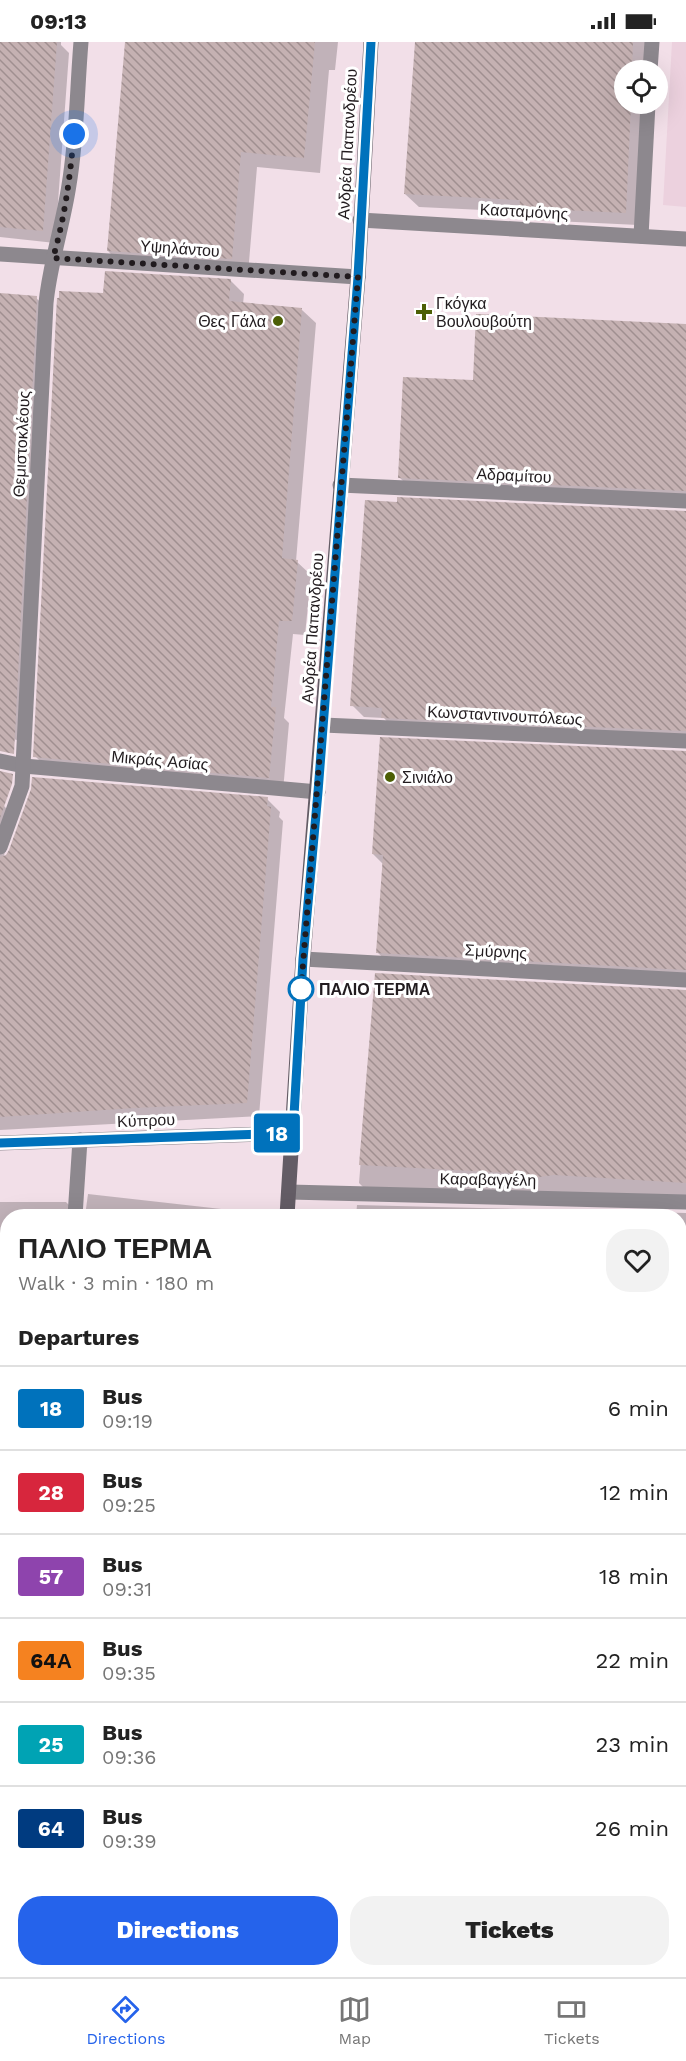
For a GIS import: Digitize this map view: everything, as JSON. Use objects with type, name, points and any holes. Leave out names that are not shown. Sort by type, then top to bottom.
[{"type":"main road","name":"Ανδρέα Παπανδρέου","points":[[288,1209],[303,959],[358,277],[371,42]]},
{"type":"street","name":"Θεμιστοκλέους","points":[[0,847],[20,797],[24,766],[46,303],[53,258],[70,181],[81,42]]},
{"type":"street","points":[[651,60],[652,42]]},
{"type":"street","points":[[641,236],[647,114]]},
{"type":"street","name":"Κασταμόνης","points":[[360,219],[686,239]]},
{"type":"street","name":"Υψηλάντου","points":[[0,254],[358,277]]},
{"type":"street","name":"Αδραμίτου","points":[[340,485],[686,501]]},
{"type":"street","name":"Κωνσταντινουπόλεως","points":[[323,724],[686,741]]},
{"type":"street","name":"Μικράς Ασίας","points":[[0,761],[24,766],[318,792]]},
{"type":"street","name":"Σμύρνης","points":[[303,959],[686,980]]},
{"type":"street","name":"Κύπρου","points":[[0,1143],[293,1133]]},
{"type":"street","points":[[75,1209],[80,1140]]},
{"type":"street","name":"Καραβαγγέλη","points":[[289,1192],[686,1202]]},
{"type":"shaded area","points":[[672,42],[686,42],[686,207],[663,205]]},
{"type":"building","points":[[0,42],[57,42],[43,231],[0,227]]},
{"type":"building","points":[[125,42],[315,42],[304,158],[241,152],[232,259],[107,251]]},
{"type":"building","points":[[415,42],[633,42],[632,60],[614,60],[614,114],[631,114],[626,213],[519,208],[520,200],[404,194]]},
{"type":"building","points":[[105,271],[231,279],[229,301],[302,308],[282,558],[298,560],[292,621],[279,621],[271,707],[276,707],[269,778],[33,757],[57,298],[59,298],[59,291],[103,293]]},
{"type":"building","points":[[0,293],[37,296],[14,754],[0,751]]},
{"type":"building","points":[[476,314],[686,324],[686,491],[398,478],[403,377],[473,380]]},
{"type":"building","points":[[397,497],[686,511],[686,731],[381,718],[382,708],[350,706],[365,500],[397,502]]},
{"type":"building","points":[[380,737],[686,751],[686,970],[376,953],[383,855],[372,854]]},
{"type":"building","points":[[0,771],[13,774],[12,784],[0,818]]},
{"type":"building","points":[[32,777],[268,797],[267,806],[271,807],[247,1103],[0,1117],[0,857],[6,855],[9,850],[31,789]]},
{"type":"building","points":[[375,973],[686,990],[686,1183],[554,1175],[510,1181],[510,1173],[359,1165]]},
{"type":"bus line","name":"18","points":[[0,1143],[293,1133],[303,959],[358,277],[371,42]]},
{"type":"place","name":"Γκόγκα Βουλουβούτη","points":[[424,312]]},
{"type":"place","name":"Θες Γάλα","points":[[278,321]]},
{"type":"place","name":"Σινιάλο","points":[[390,777]]},
{"type":"place","name":"ΠΑΛΙΟ ΤΕΡΜΑ","points":[[301,989]]},
{"type":"route","points":[[74,134],[70,181],[53,258],[358,277],[301,989]]}]
